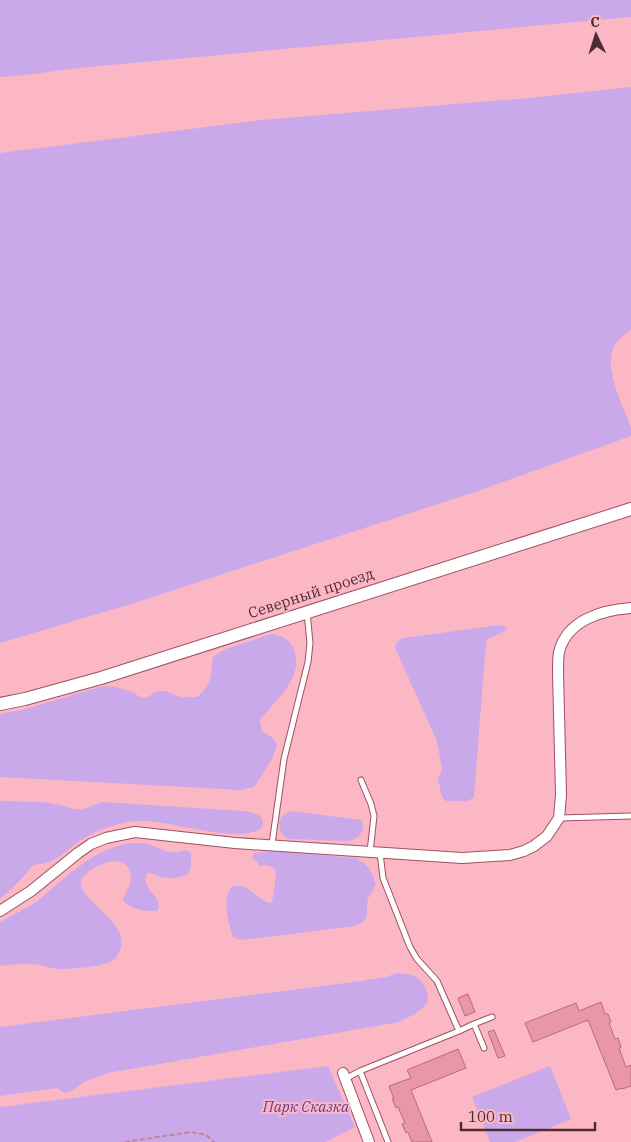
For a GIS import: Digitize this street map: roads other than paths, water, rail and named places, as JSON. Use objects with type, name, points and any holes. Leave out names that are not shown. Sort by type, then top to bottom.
[{"type":"street","name":"Северный проезд","points":[[0,704],[101,678],[631,509]]},
{"type":"street","points":[[0,911],[31,891],[91,844],[121,834],[147,832],[196,839],[462,858],[510,855],[524,851],[541,842],[559,818],[561,795],[559,653],[565,637],[574,627],[586,619],[606,612],[631,608]]},
{"type":"street","points":[[344,1076],[369,1142]]},
{"type":"lane","points":[[272,844],[284,759],[308,662],[310,643],[307,612]]},
{"type":"lane","points":[[361,780],[373,810],[375,853],[383,878],[410,947],[417,959],[437,981],[459,1031]]},
{"type":"lane","points":[[559,818],[631,816]]},
{"type":"lane","points":[[344,1076],[492,1017]]},
{"type":"lane","points":[[474,1024],[484,1048]]},
{"type":"lane","points":[[360,1071],[388,1142]]},
{"type":"park label","name":"Парк Сказка","points":[[306,1106]]}]
